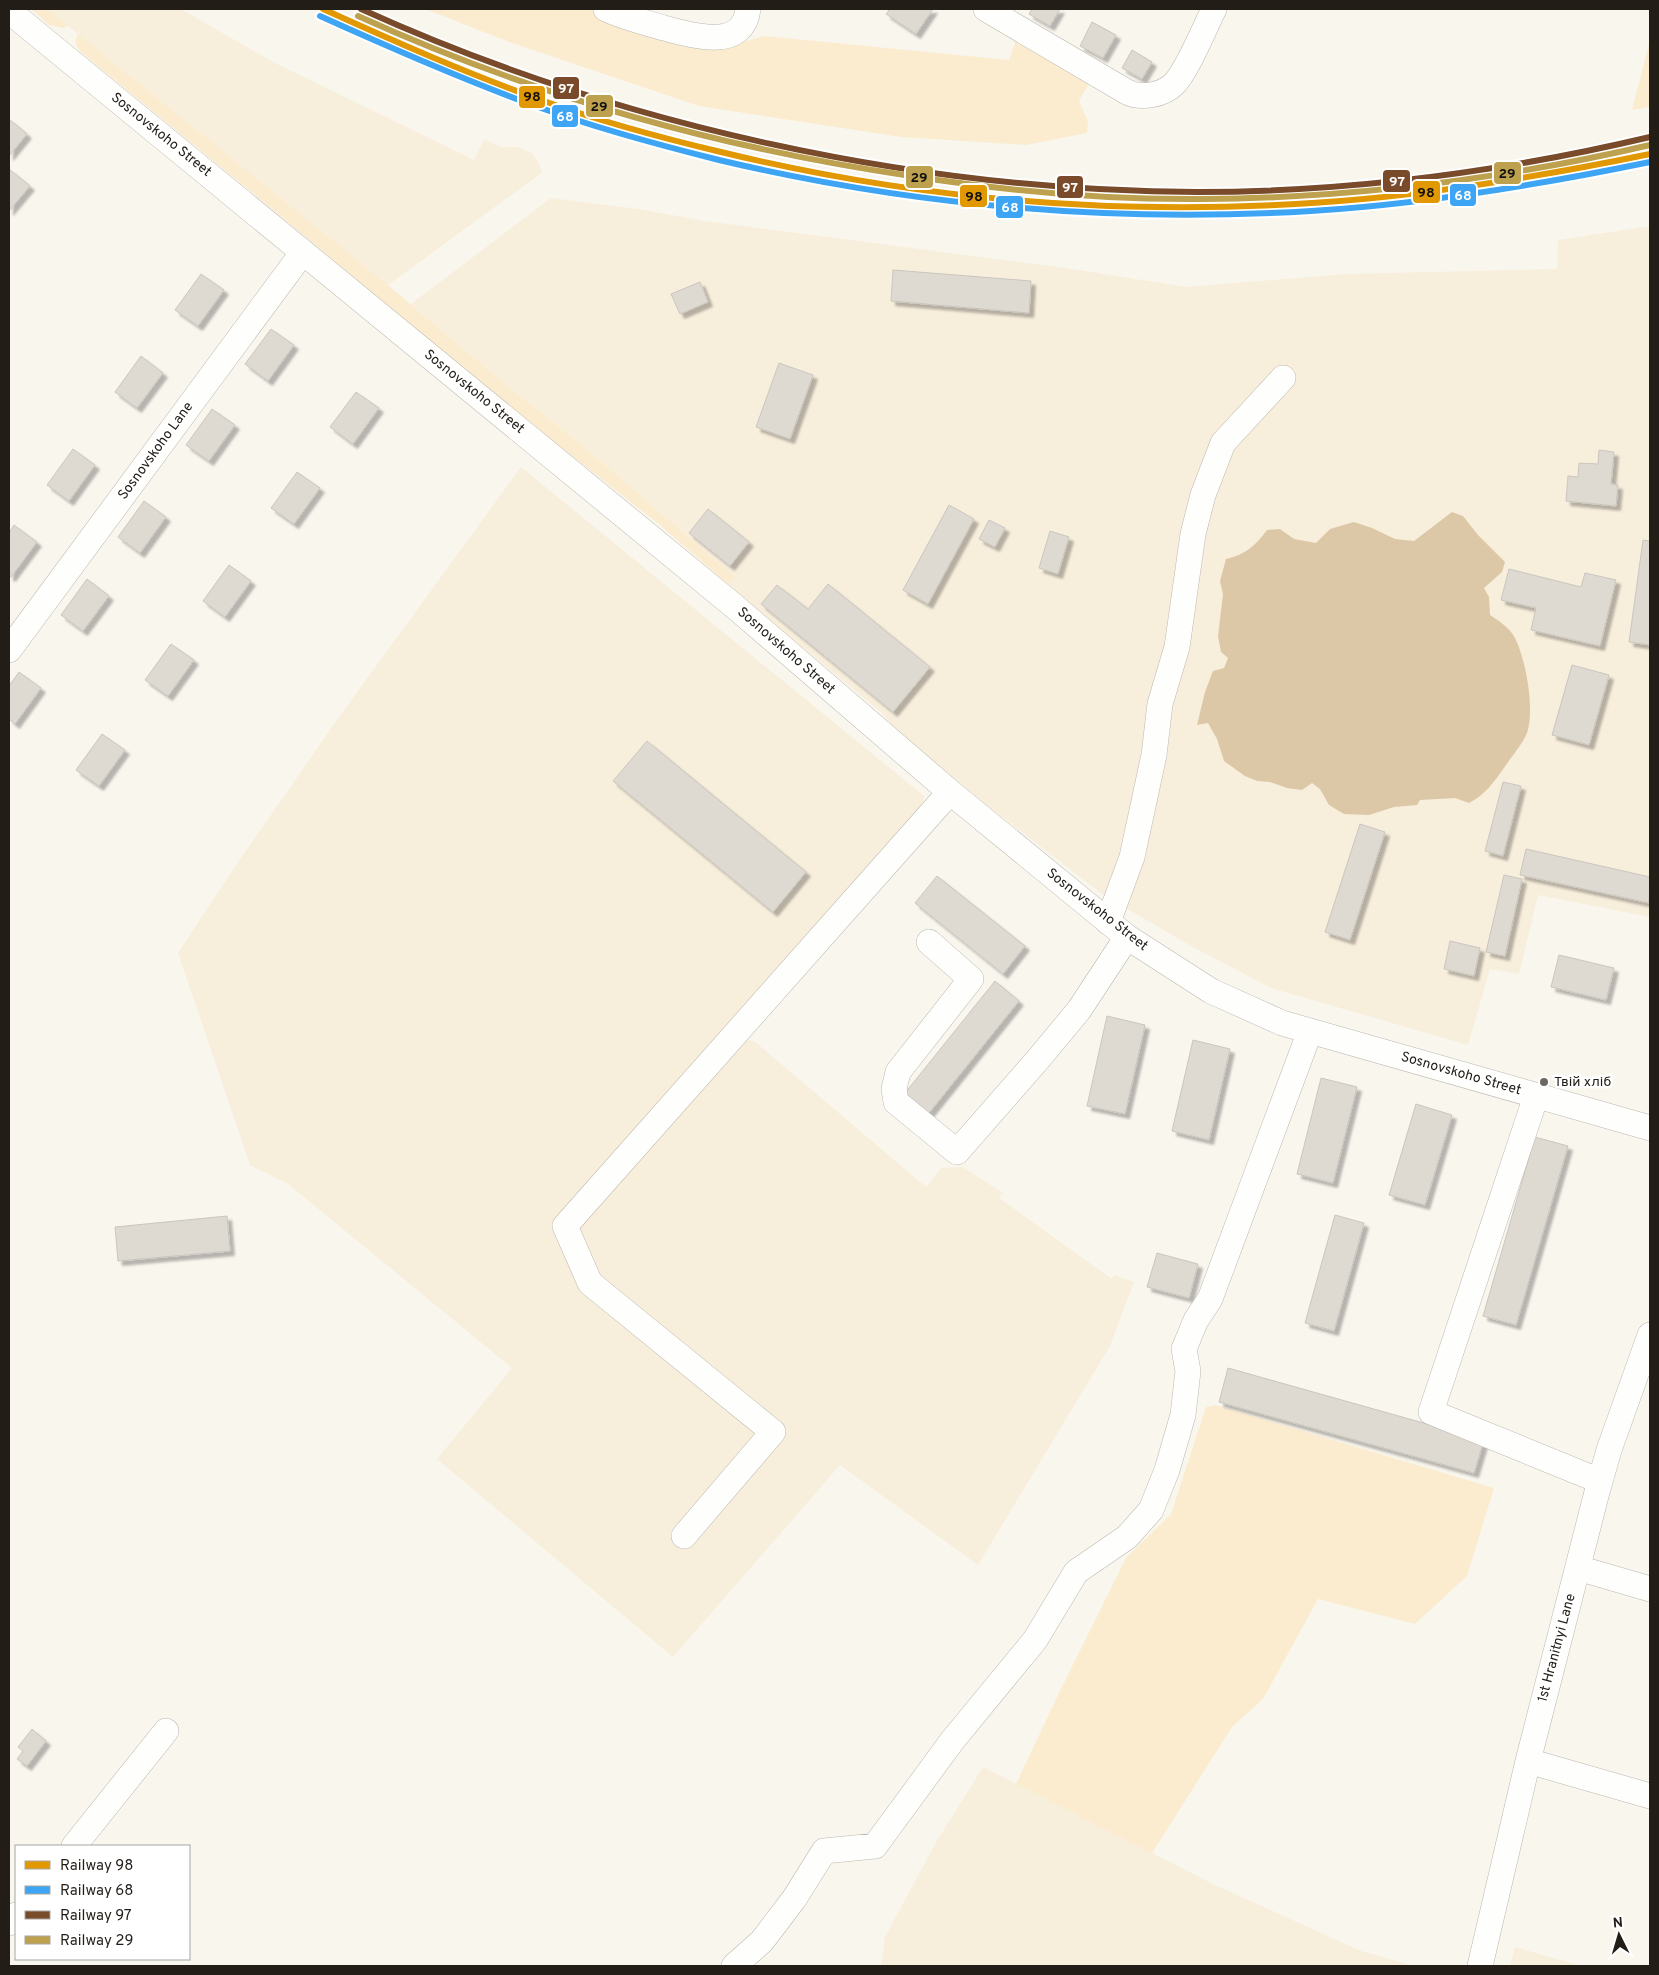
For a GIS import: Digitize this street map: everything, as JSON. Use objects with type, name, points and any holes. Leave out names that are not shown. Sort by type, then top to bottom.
[{"type":"street","points":[[606,9],[627,18],[702,38],[722,36],[737,31],[743,24],[748,9]]},
{"type":"street","points":[[986,9],[1127,92],[1143,95],[1165,91],[1179,79],[1214,9]]},
{"type":"street","name":"Sosnovskoho Street","points":[[9,11],[726,600],[950,792],[1117,929],[1211,991],[1282,1022],[1650,1128]]},
{"type":"street","name":"Sosnovskoho Lane","points":[[9,650],[304,252]]},
{"type":"street","points":[[929,942],[971,979],[898,1072],[894,1088],[896,1102],[957,1152],[1079,1010],[1117,929],[1154,755],[1160,704],[1177,646],[1193,534],[1203,495],[1224,443],[1283,378]]},
{"type":"street","points":[[684,1536],[773,1432],[590,1283],[565,1226],[950,792]]},
{"type":"street","points":[[734,1966],[762,1941],[794,1899],[824,1850],[875,1846],[952,1741],[1035,1640],[1076,1572],[1127,1537],[1151,1510],[1167,1470],[1183,1415],[1188,1371],[1184,1349],[1196,1320],[1210,1299],[1310,1031]]},
{"type":"street","points":[[1536,1096],[1431,1412],[1600,1481]]},
{"type":"street","name":"1st Hranitnyi Lane","points":[[1480,1966],[1528,1761],[1600,1481],[1609,1450],[1650,1335]]},
{"type":"street","points":[[1578,1568],[1650,1589]]},
{"type":"street","points":[[75,1845],[166,1730]]},
{"type":"street","points":[[1528,1761],[1650,1796]]},
{"type":"shaded area","points":[[31,9],[47,9],[68,25],[64,28],[49,25]]},
{"type":"shaded area","points":[[47,9],[181,9],[273,62],[474,160],[484,139],[501,147],[518,147],[533,154],[543,172],[388,285]]},
{"type":"shaded area","points":[[425,9],[591,9],[621,23],[726,39],[747,41],[764,36],[1009,60],[1016,40],[1090,82],[1079,101],[1088,121],[1087,133],[1026,145],[901,137],[699,106],[512,43]]},
{"type":"shaded area","points":[[78,34],[388,285],[499,379],[584,447],[735,577],[727,583],[655,521],[487,389],[82,53],[76,44]]},
{"type":"shaded area","points":[[1650,40],[1650,107],[1632,110]]},
{"type":"shaded area","points":[[551,198],[638,209],[705,221],[1065,268],[1187,287],[1345,274],[1557,269],[1558,240],[1650,226],[1650,917],[1538,895],[1519,974],[1490,969],[1468,1045],[1271,988],[1191,946],[1102,894],[988,806],[894,728],[882,713],[727,583],[734,576],[584,447],[499,379],[411,304]]},
{"type":"shaded area","points":[[521,467],[924,796],[922,806],[728,1039],[754,1041],[926,1187],[941,1168],[963,1167],[1003,1193],[999,1198],[1112,1279],[1114,1275],[1134,1282],[1110,1346],[978,1565],[840,1465],[673,1657],[437,1459],[512,1368],[288,1184],[250,1165],[178,953],[234,868],[339,717]]},
{"type":"shaded area","points":[[1452,512],[1463,516],[1478,535],[1505,562],[1502,572],[1484,588],[1489,597],[1490,615],[1501,622],[1513,634],[1519,647],[1526,672],[1530,699],[1527,733],[1488,788],[1469,803],[1455,798],[1420,800],[1417,805],[1394,807],[1369,815],[1344,814],[1329,805],[1320,789],[1312,783],[1302,790],[1287,788],[1270,782],[1257,781],[1245,776],[1224,761],[1217,739],[1208,723],[1197,725],[1205,692],[1213,671],[1224,668],[1228,658],[1221,652],[1218,636],[1223,594],[1220,581],[1226,559],[1239,555],[1249,549],[1267,530],[1280,529],[1294,539],[1316,543],[1330,529],[1354,522],[1395,539],[1414,541]]},
{"type":"shaded area","points":[[1215,1405],[1494,1488],[1467,1576],[1415,1624],[1318,1599],[1263,1699],[1232,1727],[1152,1853],[1016,1784],[1126,1558],[1171,1514],[1206,1407]]},
{"type":"shaded area","points":[[983,1767],[1213,1884],[1361,1951],[1415,1966],[881,1966],[885,1937],[935,1844]]},
{"type":"shaded area","points":[[1515,1947],[1581,1966],[1510,1966]]},
{"type":"building","points":[[890,9],[933,9],[916,34],[886,14]]},
{"type":"building","points":[[1032,9],[1060,9],[1050,26],[1029,14]]},
{"type":"building","points":[[1092,22],[1116,35],[1103,58],[1080,46]]},
{"type":"building","points":[[1132,50],[1152,62],[1142,79],[1122,68]]},
{"type":"building","points":[[9,119],[27,134],[9,156]]},
{"type":"building","points":[[9,169],[30,186],[9,211]]},
{"type":"building","points":[[893,270],[1031,281],[1029,313],[891,301]]},
{"type":"building","points":[[201,274],[224,290],[198,326],[175,310]]},
{"type":"building","points":[[700,282],[708,302],[680,314],[671,294]]},
{"type":"building","points":[[271,329],[294,345],[268,381],[245,364]]},
{"type":"building","points":[[141,356],[163,373],[137,408],[115,392]]},
{"type":"building","points":[[779,363],[813,375],[790,439],[756,427]]},
{"type":"building","points":[[356,392],[379,408],[353,444],[330,427]]},
{"type":"building","points":[[212,409],[235,425],[209,461],[186,445]]},
{"type":"building","points":[[73,449],[95,465],[69,501],[47,485]]},
{"type":"building","points":[[1599,450],[1614,452],[1611,484],[1618,485],[1616,506],[1566,501],[1568,476],[1578,477],[1579,463],[1598,464]]},
{"type":"building","points":[[297,472],[320,488],[294,524],[271,508]]},
{"type":"building","points":[[144,501],[166,517],[140,553],[118,537]]},
{"type":"building","points":[[949,505],[974,519],[928,604],[903,590]]},
{"type":"building","points":[[708,509],[749,542],[730,566],[689,533]]},
{"type":"building","points":[[989,520],[1005,528],[995,547],[979,539]]},
{"type":"building","points":[[14,525],[37,542],[11,577],[9,576],[9,533]]},
{"type":"building","points":[[1050,531],[1069,537],[1058,574],[1039,568]]},
{"type":"building","points":[[1643,540],[1650,541],[1650,645],[1629,642]]},
{"type":"building","points":[[229,565],[251,581],[225,617],[203,601]]},
{"type":"building","points":[[1509,569],[1581,587],[1585,573],[1616,580],[1600,646],[1531,630],[1536,608],[1501,600]]},
{"type":"building","points":[[87,579],[109,596],[83,631],[61,615]]},
{"type":"building","points":[[828,584],[930,667],[893,712],[761,604],[777,585],[808,609]]},
{"type":"building","points":[[171,644],[194,660],[168,696],[145,680]]},
{"type":"building","points":[[1572,665],[1609,675],[1589,745],[1552,735]]},
{"type":"building","points":[[19,672],[41,688],[15,724],[9,719],[9,686]]},
{"type":"building","points":[[102,734],[125,750],[99,786],[76,770]]},
{"type":"building","points":[[647,741],[806,872],[773,912],[613,781]]},
{"type":"building","points":[[1503,782],[1521,786],[1503,856],[1485,851]]},
{"type":"building","points":[[1360,824],[1385,832],[1350,940],[1325,932]]},
{"type":"building","points":[[1526,849],[1650,877],[1649,903],[1520,875]]},
{"type":"building","points":[[1504,875],[1522,879],[1505,956],[1486,952]]},
{"type":"building","points":[[937,876],[1025,946],[1003,974],[915,903]]},
{"type":"building","points":[[1450,941],[1480,948],[1474,976],[1444,969]]},
{"type":"building","points":[[1559,955],[1614,968],[1606,1000],[1551,987]]},
{"type":"building","points":[[995,981],[1019,1001],[929,1113],[905,1093]]},
{"type":"building","points":[[1107,1016],[1145,1025],[1125,1114],[1087,1106]]},
{"type":"building","points":[[1193,1040],[1230,1049],[1209,1140],[1172,1131]]},
{"type":"building","points":[[1321,1078],[1357,1087],[1333,1183],[1297,1174]]},
{"type":"building","points":[[1416,1104],[1452,1115],[1425,1205],[1389,1195]]},
{"type":"building","points":[[1535,1137],[1568,1146],[1516,1325],[1483,1316]]},
{"type":"building","points":[[1335,1215],[1364,1223],[1334,1331],[1305,1323]]},
{"type":"building","points":[[227,1216],[230,1251],[118,1261],[115,1227]]},
{"type":"building","points":[[1157,1253],[1198,1264],[1189,1298],[1147,1287]]},
{"type":"building","points":[[1228,1368],[1484,1440],[1474,1473],[1219,1402]]},
{"type":"building","points":[[32,1729],[46,1741],[27,1766],[17,1759],[23,1751],[18,1747]]},
{"type":"rail line","name":"98","points":[[323,9],[488,80],[610,123],[699,147],[794,168],[867,182],[941,192],[1089,205],[1163,207],[1312,203],[1397,196],[1482,184],[1650,154]]},
{"type":"rail line","name":"97","points":[[361,9],[459,50],[560,86],[664,118],[769,144],[876,164],[983,179],[1091,189],[1197,192],[1311,188],[1368,184],[1482,170],[1650,137]]},
{"type":"rail line","name":"68","points":[[320,16],[485,87],[607,130],[719,160],[792,176],[939,200],[1088,212],[1162,215],[1311,211],[1396,204],[1481,192],[1650,162]]},
{"type":"rail line","name":"29","points":[[358,16],[424,45],[492,71],[629,116],[698,134],[840,164],[947,181],[1056,194],[1166,199],[1316,195],[1484,177],[1540,168],[1650,145]]},
{"type":"place","name":"Твій хліб","points":[[1544,1082]]}]
